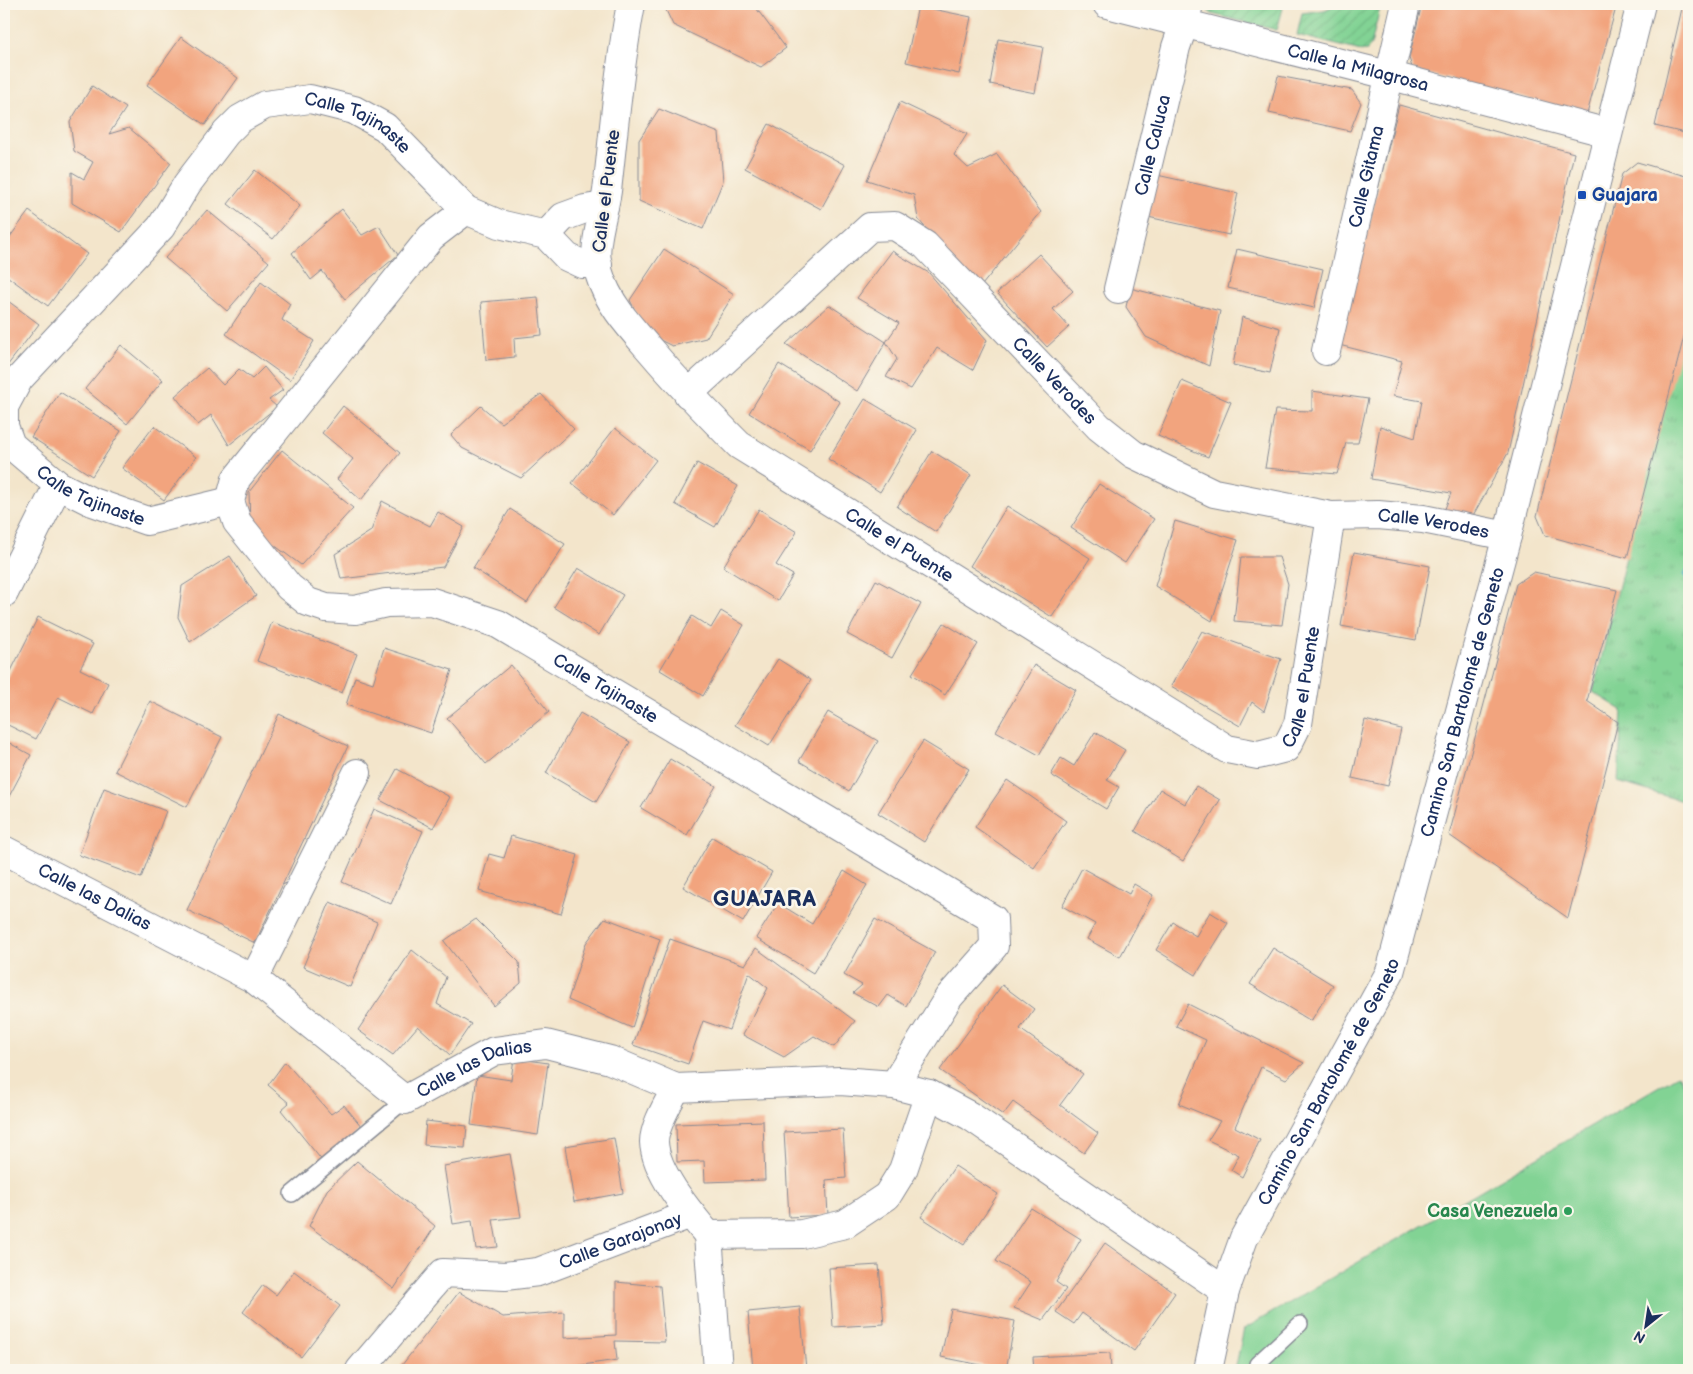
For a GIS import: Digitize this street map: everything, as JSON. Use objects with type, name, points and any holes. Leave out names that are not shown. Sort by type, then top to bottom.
[{"type":"street","name":"Calle el Puente","points":[[631,4],[625,36],[599,233],[597,254],[599,272],[607,293],[627,323],[688,394],[739,445],[1227,749],[1258,755],[1286,748],[1298,724],[1331,516]]},
{"type":"street","name":"Calle la Milagrosa","points":[[1107,4],[1187,14],[1388,75],[1608,133]]},
{"type":"street","name":"Calle Gitama","points":[[1326,351],[1388,75],[1406,4]]},
{"type":"street","name":"Camino San Bartolomé de Geneto","points":[[1208,1370],[1225,1291],[1244,1238],[1390,972],[1507,536],[1641,4]]},
{"type":"street","name":"Calle Caluca","points":[[1118,289],[1176,47],[1187,14]]},
{"type":"street","name":"Calle Tajinaste","points":[[466,210],[385,127],[354,110],[310,99],[265,105],[240,119],[226,133],[187,184],[161,227],[19,379],[4,407],[4,425],[11,446],[58,485],[90,501],[147,520],[230,501],[237,522],[288,586],[308,602],[326,608],[355,610],[386,603],[432,602],[498,624],[992,919],[994,946],[950,997],[894,1085]]},
{"type":"street","points":[[546,234],[563,217],[585,209],[604,206]]},
{"type":"street","points":[[230,501],[236,479],[431,237],[466,210],[499,224],[546,234],[567,257],[582,264],[598,264]]},
{"type":"street","name":"Calle Verodes","points":[[688,394],[870,227],[895,226],[925,245],[1099,427],[1132,454],[1214,493],[1331,516],[1378,515],[1423,519],[1507,536]]},
{"type":"street","points":[[4,593],[58,485]]},
{"type":"street","points":[[254,979],[356,773]]},
{"type":"street","name":"Calle las Dalias","points":[[4,850],[254,979],[405,1100],[494,1051],[546,1044],[610,1060],[676,1088],[840,1081],[894,1085],[929,1094],[970,1116],[1225,1291]]},
{"type":"street","points":[[676,1088],[659,1122],[654,1140],[659,1165],[690,1214]]},
{"type":"street","name":"Calle Garajonay","points":[[360,1370],[443,1273],[505,1276],[538,1272],[690,1214],[708,1235],[802,1234],[845,1224],[887,1196],[903,1170],[929,1094]]},
{"type":"street","points":[[708,1235],[718,1370]]},
{"type":"lane","points":[[292,1194],[405,1100]]},
{"type":"lane","points":[[1256,1370],[1257,1364],[1300,1324]]},
{"type":"green space","points":[[1207,4],[1277,4],[1283,8],[1277,30],[1212,14],[1207,10]]},
{"type":"green space","points":[[1339,4],[1381,4],[1371,45],[1367,50],[1361,51],[1297,35],[1302,13],[1324,10]]},
{"type":"green space","points":[[1689,299],[1689,803],[1618,782],[1622,710],[1593,692]]},
{"type":"green space","name":"Casa Venezuela","points":[[1678,1075],[1689,1092],[1689,1370],[1235,1370],[1244,1329]]},
{"type":"building","points":[[665,4],[753,4],[786,48],[761,67],[673,25],[664,6]]},
{"type":"building","points":[[1422,4],[1617,4],[1587,114],[1413,70],[1409,58]]},
{"type":"building","points":[[1683,4],[1689,4],[1689,134],[1655,126]]},
{"type":"building","points":[[918,6],[971,17],[959,74],[906,62]]},
{"type":"building","points":[[181,37],[238,78],[205,125],[147,85]]},
{"type":"building","points":[[998,39],[1043,47],[1035,93],[990,84]]},
{"type":"building","points":[[1278,76],[1352,90],[1361,103],[1350,131],[1269,113]]},
{"type":"building","points":[[92,86],[126,108],[109,134],[129,128],[171,163],[121,232],[72,203],[72,172],[84,179],[93,162],[74,151],[70,122]]},
{"type":"building","points":[[900,102],[967,134],[954,155],[968,168],[997,154],[1041,212],[978,290],[918,219],[914,195],[867,180]]},
{"type":"building","points":[[1399,105],[1574,153],[1508,453],[1471,519],[1443,514],[1451,493],[1371,479],[1380,426],[1415,438],[1422,401],[1393,396],[1402,361],[1339,345]]},
{"type":"building","points":[[659,109],[719,133],[723,181],[703,229],[639,201],[639,140]]},
{"type":"building","points":[[769,124],[845,165],[821,209],[745,168]]},
{"type":"building","points":[[1637,162],[1689,177],[1689,317],[1627,558],[1545,535],[1537,516],[1622,174]]},
{"type":"building","points":[[255,170],[300,206],[273,239],[228,204]]},
{"type":"building","points":[[1157,175],[1238,193],[1229,235],[1148,217]]},
{"type":"building","points":[[342,209],[362,235],[379,226],[398,255],[345,299],[322,271],[311,280],[292,253]]},
{"type":"building","points":[[207,210],[269,262],[227,311],[165,258]]},
{"type":"building","points":[[29,211],[87,254],[48,306],[4,274],[4,245]]},
{"type":"building","points":[[664,249],[734,294],[706,338],[672,346],[646,333],[630,300]]},
{"type":"building","points":[[1237,249],[1323,269],[1314,308],[1228,288]]},
{"type":"building","points":[[892,251],[929,273],[987,340],[973,370],[937,348],[911,389],[886,377],[897,359],[886,342],[899,323],[857,298]]},
{"type":"building","points":[[1039,254],[1073,291],[1053,309],[1069,327],[1047,347],[997,293]]},
{"type":"building","points":[[261,282],[290,304],[282,320],[314,341],[290,380],[226,334]]},
{"type":"building","points":[[1130,288],[1220,311],[1209,366],[1146,337],[1126,307]]},
{"type":"building","points":[[538,297],[542,335],[514,338],[515,357],[486,360],[481,302]]},
{"type":"building","points":[[4,298],[39,324],[4,370]]},
{"type":"building","points":[[829,305],[886,342],[857,391],[786,344]]},
{"type":"building","points":[[1242,317],[1280,328],[1270,373],[1233,365]]},
{"type":"building","points":[[121,345],[163,380],[127,424],[85,389]]},
{"type":"building","points":[[779,364],[840,402],[810,450],[749,413]]},
{"type":"building","points":[[264,367],[283,390],[269,400],[277,407],[229,445],[211,415],[198,425],[175,396],[207,368],[223,385],[239,369],[252,379]]},
{"type":"building","points":[[1182,381],[1231,402],[1208,457],[1158,436]]},
{"type":"building","points":[[1312,391],[1368,399],[1358,443],[1346,443],[1337,474],[1265,468],[1275,410],[1312,411]]},
{"type":"building","points":[[60,392],[121,431],[92,476],[31,437]]},
{"type":"building","points":[[541,394],[574,429],[521,478],[462,448],[451,435],[481,406],[501,423]]},
{"type":"building","points":[[865,399],[917,430],[880,492],[828,459]]},
{"type":"building","points":[[343,406],[400,453],[361,500],[337,479],[353,459],[322,433]]},
{"type":"building","points":[[154,426],[196,457],[164,500],[122,468]]},
{"type":"building","points":[[615,428],[656,460],[613,515],[572,483]]},
{"type":"building","points":[[282,450],[353,508],[301,565],[250,524],[249,492]]},
{"type":"building","points":[[932,451],[971,475],[936,532],[897,507]]},
{"type":"building","points":[[697,463],[738,486],[715,527],[675,504]]},
{"type":"building","points":[[1099,484],[1154,519],[1125,563],[1071,528]]},
{"type":"building","points":[[382,501],[430,526],[438,512],[464,527],[443,567],[341,579],[335,554],[371,531]]},
{"type":"building","points":[[1007,506],[1090,558],[1052,617],[970,566]]},
{"type":"building","points":[[510,509],[565,544],[527,603],[473,568]]},
{"type":"building","points":[[759,509],[797,532],[776,565],[793,575],[778,601],[723,567]]},
{"type":"building","points":[[1175,521],[1238,540],[1212,621],[1155,586]]},
{"type":"building","points":[[1354,552],[1430,566],[1416,640],[1341,626]]},
{"type":"building","points":[[230,556],[256,596],[190,642],[178,617],[182,586]]},
{"type":"building","points":[[1241,557],[1279,557],[1288,584],[1282,625],[1234,621]]},
{"type":"building","points":[[578,568],[623,595],[599,635],[554,607]]},
{"type":"building","points":[[1534,572],[1617,590],[1587,701],[1618,722],[1568,918],[1449,835],[1516,584]]},
{"type":"building","points":[[876,580],[921,604],[892,658],[847,634]]},
{"type":"building","points":[[721,611],[744,625],[703,696],[660,670],[692,616],[711,628]]},
{"type":"building","points":[[38,617],[93,644],[80,669],[108,683],[93,714],[58,697],[36,739],[4,723],[4,685]]},
{"type":"building","points":[[272,622],[357,654],[342,693],[257,661]]},
{"type":"building","points":[[944,623],[978,644],[945,695],[912,674]]},
{"type":"building","points":[[1202,631],[1281,659],[1264,711],[1252,702],[1240,726],[1171,686]]},
{"type":"building","points":[[384,648],[452,670],[431,733],[346,705],[355,677],[373,683]]},
{"type":"building","points":[[778,659],[811,680],[769,746],[735,725]]},
{"type":"building","points":[[511,665],[549,712],[486,764],[447,718]]},
{"type":"building","points":[[1034,665],[1076,690],[1039,755],[996,731]]},
{"type":"building","points":[[150,701],[222,737],[187,807],[115,771]]},
{"type":"building","points":[[828,712],[878,741],[849,791],[799,761]]},
{"type":"building","points":[[580,713],[630,742],[596,802],[546,773]]},
{"type":"building","points":[[279,714],[348,746],[255,943],[187,910]]},
{"type":"building","points":[[1365,720],[1401,729],[1388,786],[1352,778]]},
{"type":"building","points":[[1095,732],[1125,750],[1107,780],[1119,787],[1106,809],[1051,775],[1061,758],[1074,766]]},
{"type":"building","points":[[4,740],[31,755],[4,806]]},
{"type":"building","points":[[923,741],[969,769],[924,842],[878,813]]},
{"type":"building","points":[[670,759],[716,786],[687,835],[641,808]]},
{"type":"building","points":[[397,769],[450,797],[433,828],[380,800]]},
{"type":"building","points":[[1007,780],[1066,821],[1034,868],[975,827]]},
{"type":"building","points":[[1196,786],[1220,800],[1183,861],[1135,831],[1160,789],[1185,804]]},
{"type":"building","points":[[104,788],[166,811],[141,878],[79,855]]},
{"type":"building","points":[[374,809],[423,831],[391,904],[342,882]]},
{"type":"building","points":[[511,836],[578,855],[561,914],[479,891],[489,854],[504,858]]},
{"type":"building","points":[[712,837],[772,872],[743,922],[683,887]]},
{"type":"building","points":[[1082,868],[1129,894],[1134,884],[1153,895],[1120,957],[1087,939],[1095,924],[1062,906]]},
{"type":"building","points":[[844,871],[867,885],[813,973],[756,938],[778,903],[812,924]]},
{"type":"building","points":[[330,902],[377,922],[350,987],[303,967]]},
{"type":"building","points":[[1210,912],[1228,923],[1196,975],[1156,950],[1173,922],[1196,936]]},
{"type":"building","points":[[605,918],[660,939],[632,1028],[568,1000],[586,943]]},
{"type":"building","points":[[476,919],[519,962],[521,983],[494,1006],[444,941]]},
{"type":"building","points":[[875,919],[935,952],[906,1006],[888,995],[879,1007],[853,993],[862,985],[844,975]]},
{"type":"building","points":[[670,939],[745,965],[756,948],[855,1021],[834,1047],[814,1036],[784,1057],[743,1035],[768,988],[749,973],[729,1030],[703,1021],[688,1064],[633,1045]]},
{"type":"building","points":[[1273,948],[1333,985],[1311,1021],[1250,984]]},
{"type":"building","points":[[412,950],[446,977],[437,1004],[471,1024],[450,1055],[418,1026],[393,1055],[358,1030]]},
{"type":"building","points":[[1002,985],[1034,1009],[1020,1029],[1083,1074],[1060,1105],[1098,1133],[1084,1153],[1013,1102],[1003,1115],[940,1070]]},
{"type":"building","points":[[1188,1004],[1304,1063],[1286,1079],[1261,1067],[1235,1127],[1260,1140],[1242,1177],[1231,1170],[1239,1155],[1208,1140],[1220,1121],[1179,1104],[1206,1040],[1176,1026]]},
{"type":"building","points":[[514,1058],[548,1063],[538,1135],[471,1125],[477,1075],[511,1080]]},
{"type":"building","points":[[285,1062],[331,1114],[344,1105],[362,1127],[324,1163],[281,1110],[289,1103],[268,1085]]},
{"type":"building","points":[[426,1121],[467,1126],[465,1148],[424,1145]]},
{"type":"building","points":[[763,1121],[765,1180],[705,1182],[704,1161],[677,1162],[676,1124]]},
{"type":"building","points":[[843,1129],[846,1178],[826,1180],[828,1215],[789,1217],[784,1132]]},
{"type":"building","points":[[614,1138],[623,1193],[574,1202],[565,1146]]},
{"type":"building","points":[[510,1154],[521,1217],[493,1220],[498,1247],[476,1249],[472,1221],[453,1224],[444,1166]]},
{"type":"building","points":[[357,1161],[435,1226],[394,1289],[309,1226],[327,1190]]},
{"type":"building","points":[[955,1166],[998,1194],[964,1245],[921,1217]]},
{"type":"building","points":[[1031,1208],[1081,1239],[1056,1282],[1066,1289],[1043,1320],[1014,1308],[1031,1282],[996,1261]]},
{"type":"building","points":[[1105,1243],[1175,1293],[1134,1351],[1082,1313],[1074,1324],[1056,1312]]},
{"type":"building","points":[[879,1265],[884,1324],[833,1327],[829,1268]]},
{"type":"building","points":[[294,1271],[340,1306],[301,1357],[243,1312],[263,1285],[276,1295]]},
{"type":"building","points":[[616,1282],[660,1286],[665,1342],[615,1341],[617,1360],[569,1367],[567,1370],[398,1370],[459,1292],[503,1317],[564,1312],[564,1338],[616,1335]]},
{"type":"building","points":[[800,1307],[806,1369],[753,1370],[748,1312]]},
{"type":"building","points":[[951,1309],[1015,1321],[1006,1370],[941,1357]]},
{"type":"building","points":[[1110,1353],[1111,1370],[1034,1370],[1033,1357]]},
{"type":"place","name":"Guajara","points":[[1582,195]]},
{"type":"place","name":"Casa Venezuela","points":[[1568,1211]]},
{"type":"district","name":"GUAJARA","points":[[765,898]]}]
